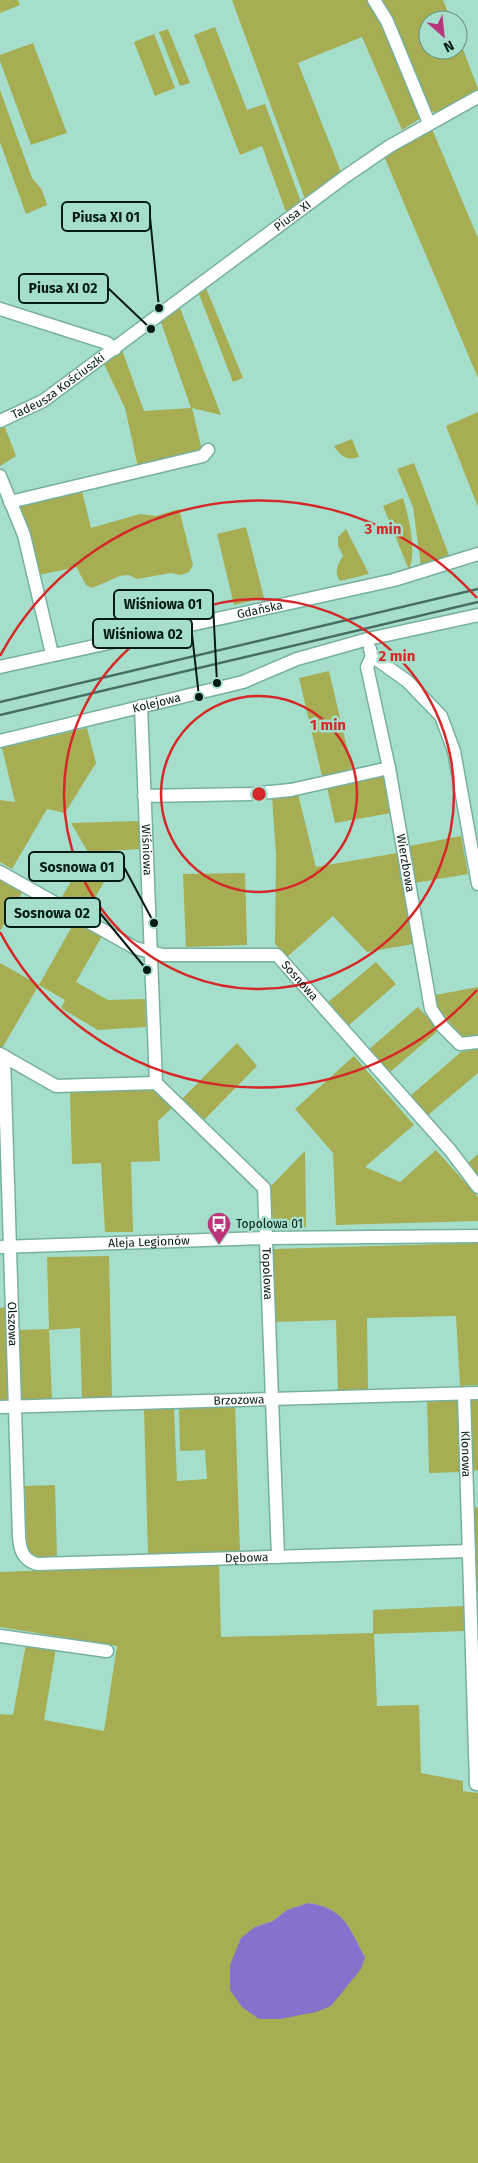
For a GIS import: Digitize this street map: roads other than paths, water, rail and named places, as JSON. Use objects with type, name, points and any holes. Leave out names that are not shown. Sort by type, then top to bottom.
[{"type":"street","points":[[374,0],[387,21],[430,123]]},
{"type":"street","name":"Piusa XI","points":[[115,349],[346,176],[390,146],[478,97]]},
{"type":"street","points":[[0,309],[107,343],[115,349]]},
{"type":"street","name":"Tadeusza Kościuszki","points":[[0,421],[44,401],[115,349]]},
{"type":"street","points":[[10,502],[203,456],[208,450]]},
{"type":"street","points":[[0,476],[24,534],[52,654]]},
{"type":"street","name":"Gdańska","points":[[0,667],[52,654],[374,585],[478,554]]},
{"type":"street","name":"Kolejowa","points":[[0,741],[243,682],[297,659],[368,639],[478,615]]},
{"type":"street","points":[[368,639],[372,656],[407,680],[441,716],[454,750],[478,884]]},
{"type":"street","name":"Wierzbowa","points":[[372,656],[367,667],[389,768],[432,1009],[443,1027],[460,1044],[478,1042]]},
{"type":"street","name":"Wiśniowa","points":[[141,706],[156,1083]]},
{"type":"street","points":[[144,796],[250,794],[291,790],[389,768]]},
{"type":"street","name":"Sosnowa","points":[[0,872],[136,948],[150,953],[163,955],[277,955],[450,1150],[478,1187]]},
{"type":"street","points":[[2,1055],[56,1086],[156,1083]]},
{"type":"street","name":"Olszowa","points":[[2,1055],[5,1247],[16,1406],[19,1537],[22,1552],[27,1559]]},
{"type":"street","name":"Topolowa","points":[[156,1083],[264,1188],[278,1556]]},
{"type":"street","name":"Aleja Legionów","points":[[5,1247],[266,1238],[478,1236]]},
{"type":"street","name":"Brzozowa","points":[[0,1407],[478,1393]]},
{"type":"street","name":"Klonowa","points":[[464,1394],[476,1784]]},
{"type":"street","name":"Dębowa","points":[[27,1559],[37,1564],[468,1551]]},
{"type":"street","points":[[0,1636],[107,1651]]},
{"type":"railway","points":[[0,702],[478,589]]},
{"type":"railway","points":[[0,715],[478,602]]},
{"type":"place","name":"Piusa XI 01","points":[[159,308]]},
{"type":"place","name":"Piusa XI 02","points":[[151,329]]},
{"type":"place","name":"Wiśniowa 01","points":[[217,683]]},
{"type":"place","name":"Wiśniowa 02","points":[[199,697]]},
{"type":"place","name":"Sosnowa 01","points":[[154,923]]},
{"type":"place","name":"Sosnowa 02","points":[[147,970]]},
{"type":"place","name":"Topolowa 01","points":[[219,1245]]}]
